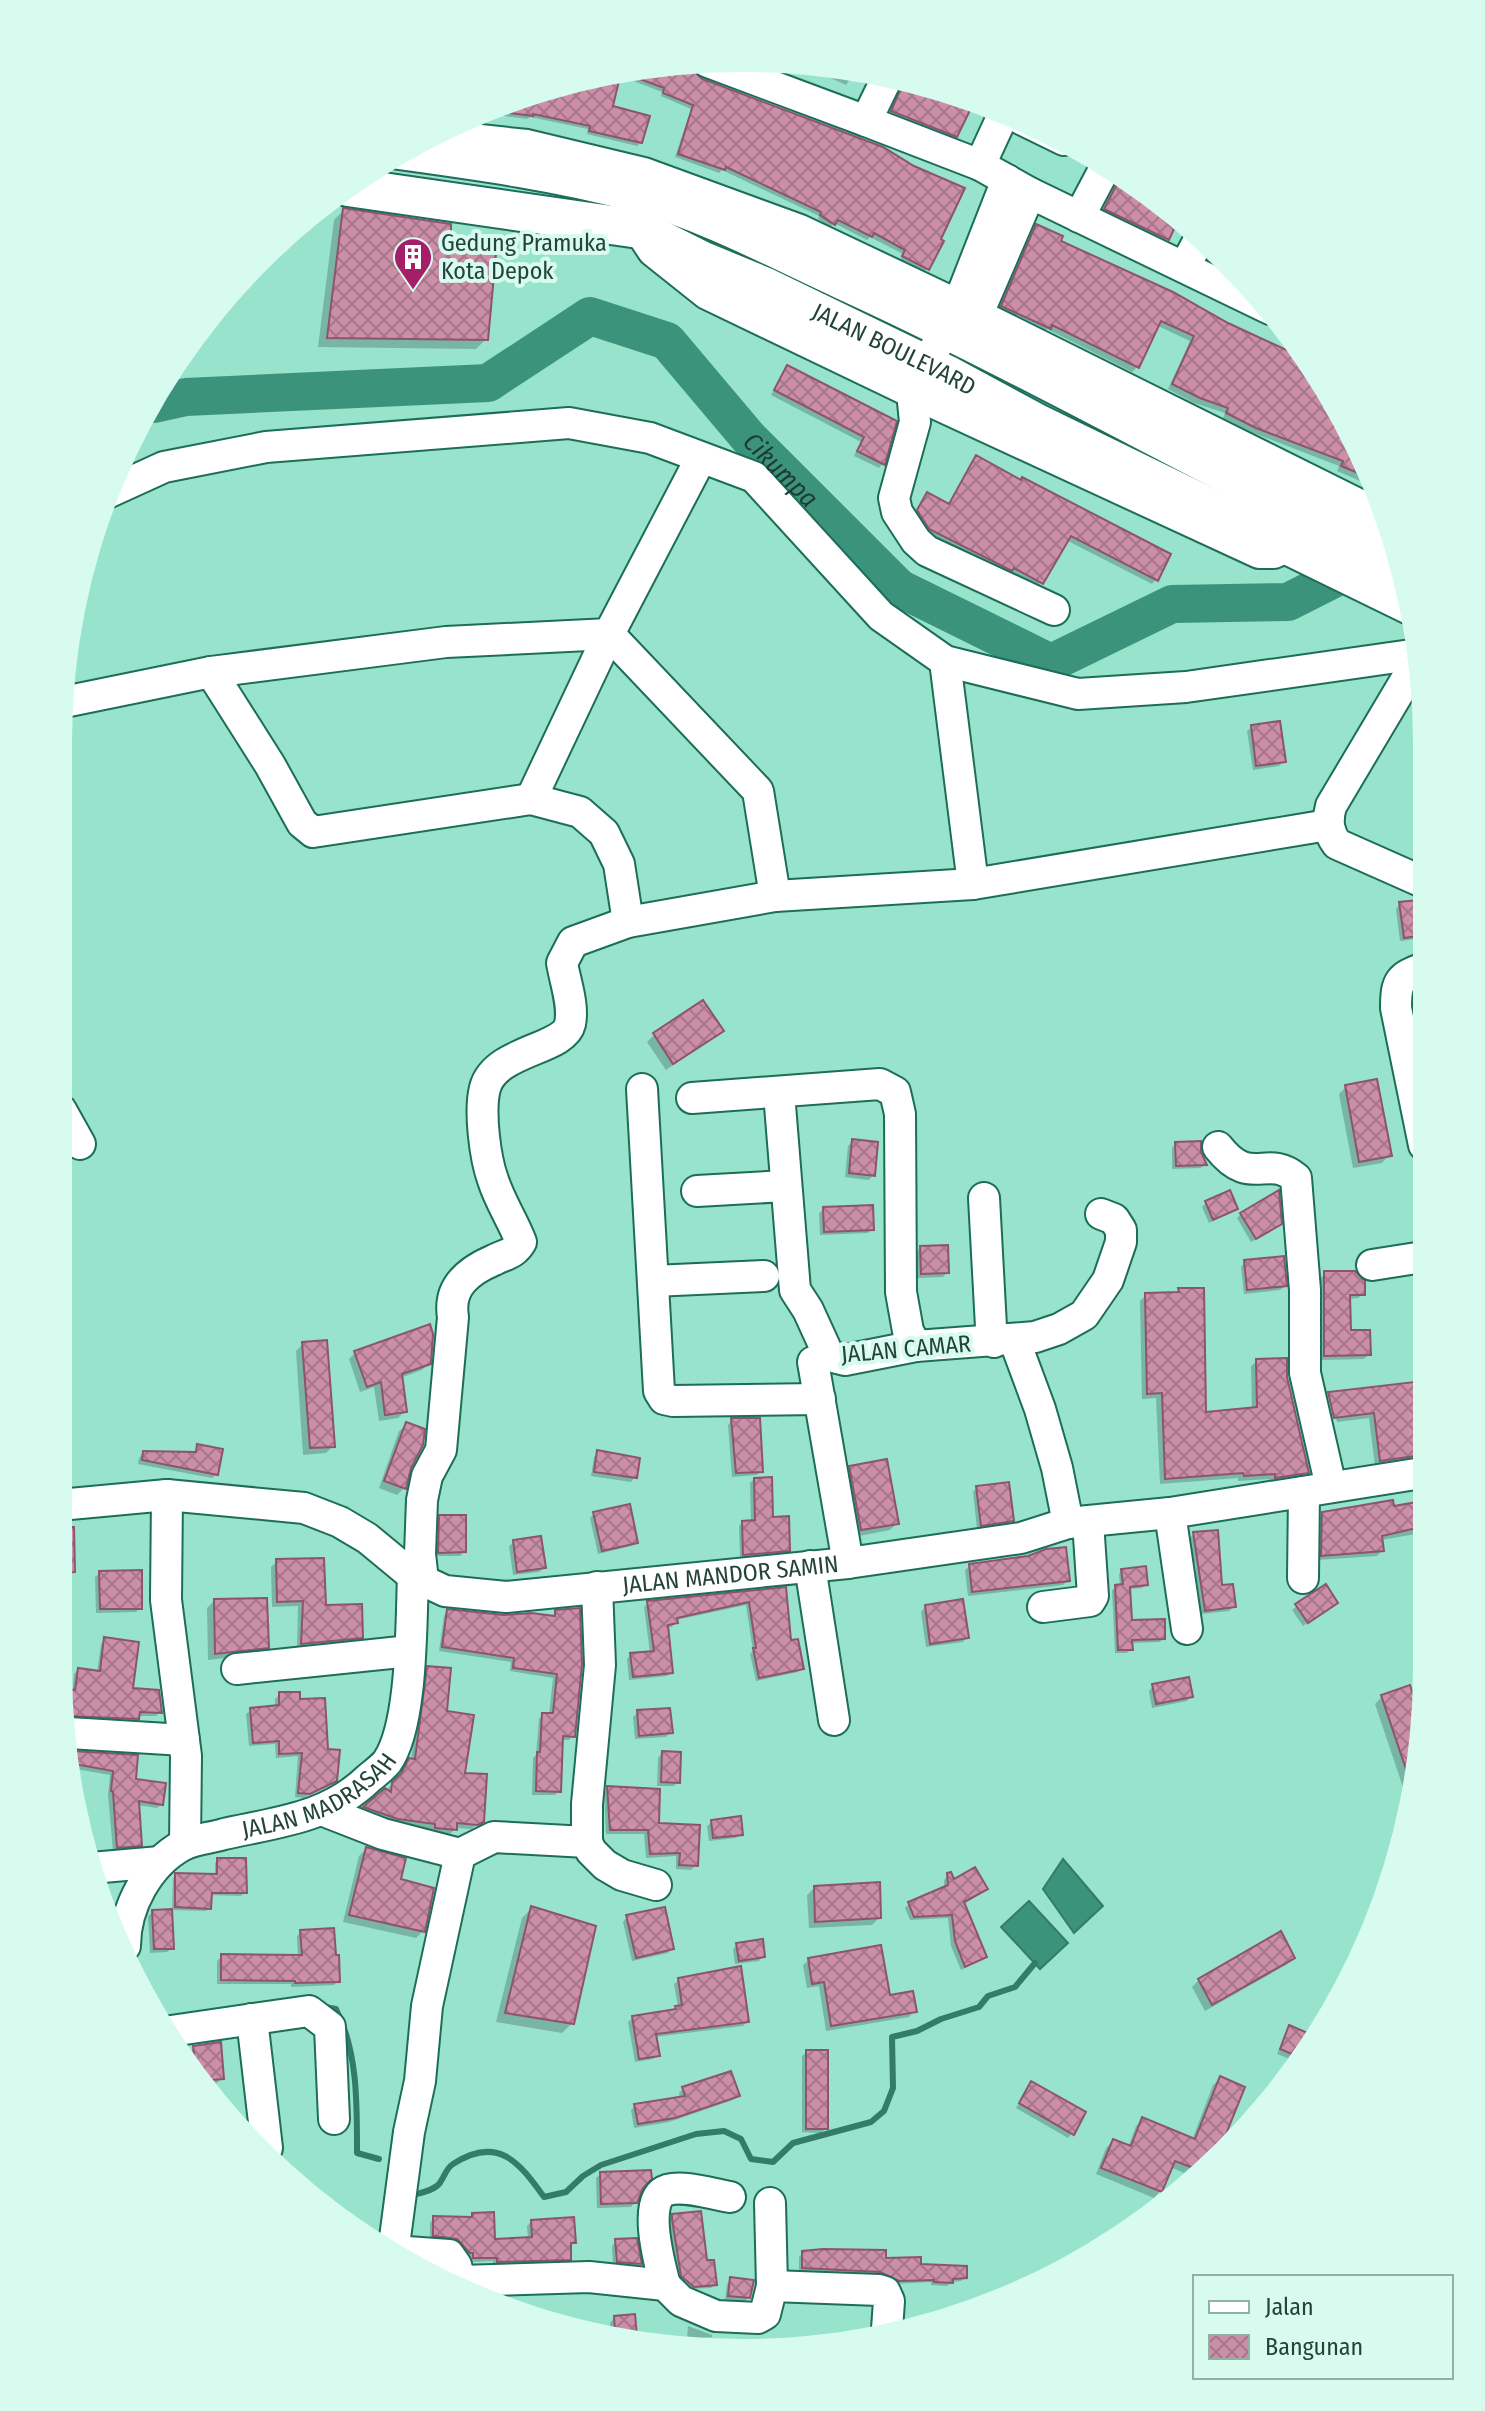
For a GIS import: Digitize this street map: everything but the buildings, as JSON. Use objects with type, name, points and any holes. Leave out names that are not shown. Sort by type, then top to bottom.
[{"type":"main road","name":"JALAN BOULEVARD","points":[[423,153],[529,168],[638,194],[716,222],[962,322],[1396,597]]},
{"type":"main road","name":"JALAN BOULEVARD","points":[[364,189],[639,229],[701,260],[766,287],[926,391],[1035,422],[1301,538],[1387,558]]},
{"type":"street","points":[[735,72],[980,165],[1018,187],[1242,295]]},
{"type":"street","points":[[866,121],[883,87]]},
{"type":"street","points":[[980,165],[999,123]]},
{"type":"street","points":[[454,137],[527,145],[644,173],[800,230],[962,322],[1371,511]]},
{"type":"street","points":[[1079,217],[1101,176]]},
{"type":"street","points":[[1018,187],[962,322],[926,391],[894,498],[897,512],[916,541],[927,551],[1054,610]]},
{"type":"street","points":[[1185,266],[1195,247]]},
{"type":"street","points":[[123,486],[164,467],[266,447],[569,423],[650,438],[754,477],[881,616],[945,661],[1078,694],[1186,687],[1407,658]]},
{"type":"street","points":[[531,799],[609,634],[701,458]]},
{"type":"street","points":[[73,700],[211,672],[446,642],[609,634],[758,791],[775,896]]},
{"type":"street","points":[[945,661],[973,884]]},
{"type":"street","points":[[211,672],[270,765],[302,823],[313,832],[531,799],[580,812],[604,833],[619,864],[628,922],[775,896],[973,884],[1328,825]]},
{"type":"street","points":[[1409,673],[1331,806],[1328,825],[1337,844],[1413,878]]},
{"type":"street","name":"JALAN MADRASAH","points":[[125,1929],[146,1881],[160,1862],[185,1844],[324,1811],[356,1791],[388,1761],[400,1729],[408,1684],[422,1500],[427,1476],[441,1450],[453,1317],[450,1303],[457,1285],[473,1272],[515,1251],[521,1242],[492,1180],[483,1110],[484,1091],[489,1077],[498,1069],[517,1056],[561,1037],[570,1025],[570,999],[562,963],[573,942],[628,922]]},
{"type":"street","points":[[1413,972],[1399,981],[1396,1008],[1413,1091]]},
{"type":"street","points":[[692,1098],[880,1084],[895,1092],[900,1114],[901,1292],[908,1331],[916,1346]]},
{"type":"street","points":[[642,1089],[659,1391],[664,1399],[673,1401],[820,1399]]},
{"type":"street","name":"JALAN CAMAR","points":[[779,1093],[795,1290],[829,1356],[845,1360],[916,1346],[1035,1337],[1059,1329],[1084,1315],[1108,1280],[1121,1242],[1121,1230],[1114,1219],[1101,1214]]},
{"type":"street","points":[[72,1130],[80,1144]]},
{"type":"street","points":[[1218,1147],[1237,1167],[1249,1171],[1277,1168],[1296,1178],[1305,1290],[1305,1373],[1318,1489],[1303,1578]]},
{"type":"street","points":[[697,1191],[786,1186]]},
{"type":"street","points":[[984,1198],[991,1327],[1004,1340],[1040,1409],[1057,1468],[1078,1522],[1093,1596],[1090,1601],[1043,1607]]},
{"type":"street","points":[[1372,1265],[1413,1259]]},
{"type":"street","points":[[653,1281],[764,1276]]},
{"type":"street","points":[[813,1362],[848,1563]]},
{"type":"street","name":"JALAN MANDOR SAMIN","points":[[72,1504],[167,1495],[304,1508],[340,1522],[367,1538],[418,1579],[445,1591],[506,1597],[848,1563],[1021,1538],[1078,1522],[1170,1513],[1413,1474]]},
{"type":"street","points":[[167,1495],[166,1600],[184,1740],[185,1844]]},
{"type":"street","points":[[1170,1513],[1187,1629]]},
{"type":"street","points":[[810,1566],[834,1720]]},
{"type":"street","points":[[597,1587],[600,1665],[587,1804],[587,1842],[605,1865],[622,1875],[656,1885]]},
{"type":"street","points":[[237,1669],[410,1651]]},
{"type":"street","points":[[75,1733],[184,1740]]},
{"type":"street","points":[[324,1811],[383,1834],[460,1854],[494,1837],[587,1842]]},
{"type":"street","points":[[395,2241],[427,2006],[460,1854]]},
{"type":"street","points":[[103,1867],[160,1862]]},
{"type":"street","points":[[178,2030],[309,2011],[330,2027],[334,2119]]},
{"type":"street","points":[[252,2019],[266,2141]]},
{"type":"street","points":[[730,2197],[680,2189],[667,2190],[656,2198],[653,2206],[665,2285],[681,2301],[716,2316],[758,2318],[765,2314],[772,2286],[770,2203]]},
{"type":"street","points":[[415,2253],[449,2255],[458,2275]]},
{"type":"street","points":[[475,2283],[589,2277],[665,2285]]},
{"type":"street","points":[[772,2286],[879,2290],[885,2292],[889,2301],[887,2323]]},
{"type":"shaded area","points":[[1063,1859],[1103,1906],[1074,1933],[1043,1889]]},
{"type":"shaded area","points":[[1029,1901],[1068,1943],[1040,1969],[1001,1927]]},
{"type":"waterway","name":"Cikumpa","points":[[165,402],[186,397],[488,383],[590,316],[667,341],[748,437],[899,588],[1051,663],[1172,604],[1288,602],[1371,560]]},
{"type":"waterway","points":[[410,2196],[433,2188],[451,2166],[483,2152],[506,2156],[526,2173],[544,2197],[566,2192],[601,2165],[696,2134],[724,2131],[741,2139],[751,2159],[773,2162],[793,2143],[871,2122],[884,2111],[893,2088],[892,2037],[917,2031],[941,2019],[979,2007],[988,1996],[1015,1987],[1035,1963]]},
{"type":"waterway","points":[[325,2007],[336,2009],[349,2043],[355,2079],[357,2153],[379,2159]]},
{"type":"place","name":"Gedung Pramuka Kota Depok","points":[[413,291]]}]
